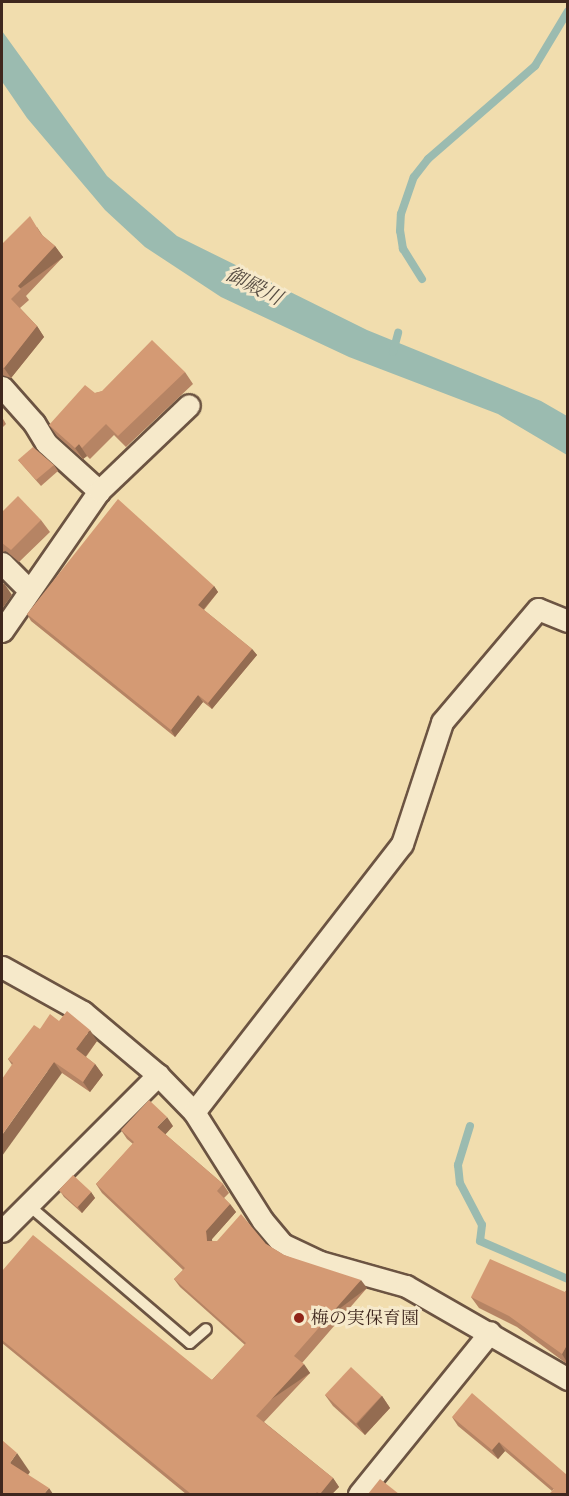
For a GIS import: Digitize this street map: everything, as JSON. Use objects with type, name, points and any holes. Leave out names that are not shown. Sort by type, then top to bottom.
[{"type":"street","points":[[2,387],[34,423],[46,443],[99,492]]},
{"type":"street","points":[[2,631],[99,492],[189,405]]},
{"type":"street","points":[[2,563],[29,590]]},
{"type":"street","points":[[194,1112],[402,844],[442,722],[538,609],[567,621]]},
{"type":"street","points":[[2,967],[83,1012],[158,1075],[194,1112],[249,1209],[282,1244],[320,1262],[406,1286],[490,1332],[567,1379]]},
{"type":"street","points":[[2,1231],[158,1075]]},
{"type":"street","points":[[359,1494],[490,1332]]},
{"type":"lane","points":[[27,1204],[190,1343],[206,1329]]},
{"type":"water","name":"御殿川","points":[[2,31],[107,176],[177,236],[367,330],[541,401],[567,416],[567,455],[498,414],[349,357],[221,297],[145,247],[105,210],[27,118],[3,83]]},
{"type":"building","points":[[30,216],[41,234],[55,246],[18,286],[21,289],[11,299],[37,326],[4,368],[2,367],[2,244]]},
{"type":"building","points":[[152,340],[185,372],[118,436],[106,424],[82,448],[79,444],[75,448],[49,425],[85,385],[95,393],[102,391]]},
{"type":"building","points":[[33,447],[54,465],[36,480],[18,460]]},
{"type":"building","points":[[18,496],[41,520],[11,550],[2,543],[2,512]]},
{"type":"building","points":[[118,499],[214,586],[198,605],[252,649],[208,703],[198,695],[171,730],[27,614]]},
{"type":"building","points":[[67,1011],[90,1030],[76,1049],[95,1064],[83,1082],[54,1062],[2,1135],[2,1079],[13,1063],[8,1059],[34,1025],[40,1029],[50,1014],[59,1021]]},
{"type":"building","points":[[149,1100],[167,1117],[157,1127],[223,1184],[217,1191],[230,1204],[206,1231],[207,1241],[217,1241],[241,1214],[266,1244],[284,1255],[361,1280],[294,1356],[304,1364],[256,1416],[333,1478],[320,1494],[317,1492],[315,1494],[191,1494],[2,1340],[2,1271],[33,1235],[212,1380],[246,1343],[174,1279],[185,1268],[96,1184],[134,1142],[121,1130]]},
{"type":"building","points":[[73,1175],[91,1192],[77,1207],[59,1190]]},
{"type":"building","points":[[490,1259],[565,1292],[567,1289],[567,1345],[562,1354],[509,1316],[471,1297]]},
{"type":"building","points":[[351,1367],[382,1396],[356,1423],[325,1395]]},
{"type":"building","points":[[472,1393],[567,1475],[567,1494],[549,1494],[554,1489],[499,1442],[492,1450],[452,1417]]},
{"type":"building","points":[[2,1440],[17,1453],[10,1463],[49,1488],[44,1494],[2,1494]]},
{"type":"building","points":[[380,1479],[399,1494],[368,1494]]},
{"type":"waterway","points":[[422,279],[403,249],[400,231],[401,214],[414,177],[428,159],[535,66],[568,11]]},
{"type":"waterway","points":[[393,352],[398,333]]},
{"type":"waterway","points":[[470,1126],[458,1165],[460,1183],[482,1225],[480,1241],[568,1279]]},
{"type":"place","name":"梅の実保育園","points":[[299,1318]]}]
